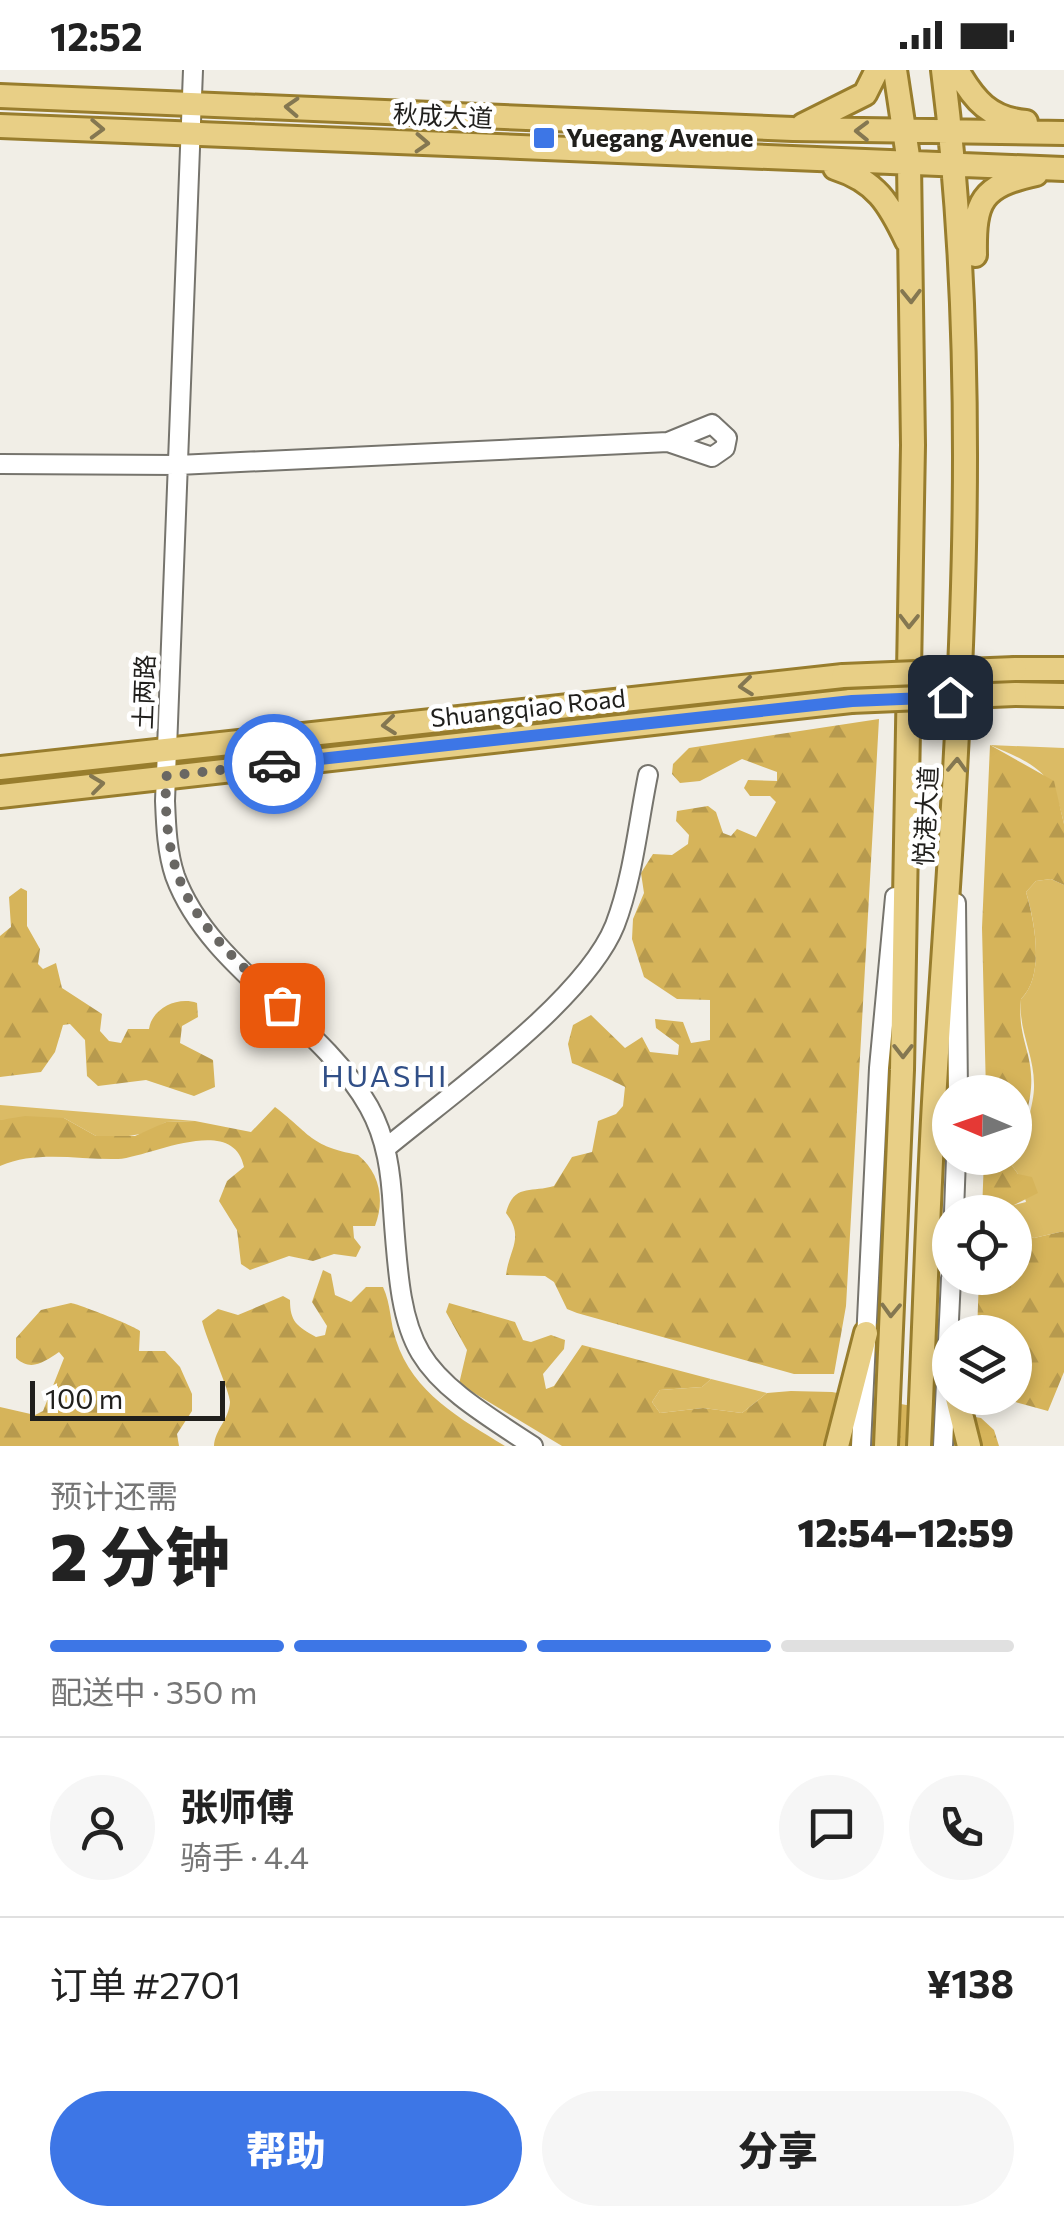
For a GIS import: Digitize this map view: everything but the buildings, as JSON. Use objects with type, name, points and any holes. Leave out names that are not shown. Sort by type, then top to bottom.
[{"type":"main road","points":[[793,129],[865,94],[877,70]]},
{"type":"main road","name":"悦港大道","points":[[886,1446],[884,1212],[902,1070],[913,446],[910,163],[895,70]]},
{"type":"main road","name":"悦港大道","points":[[941,1195],[936,1072],[956,814],[968,428],[956,164],[944,70]]},
{"type":"main road","points":[[958,70],[990,112],[1064,130]]},
{"type":"main road","name":"秋成大道","points":[[0,96],[793,129],[1064,130]]},
{"type":"main road","name":"秋成大道","points":[[0,126],[1063,169]]},
{"type":"main road","points":[[808,160],[864,178],[887,200],[910,248]]},
{"type":"main road","points":[[968,428],[976,306],[974,215],[980,203],[999,185],[1063,169]]},
{"type":"main road","name":"Shuangqiao Road","points":[[0,768],[844,676],[1064,669]]},
{"type":"main road","name":"Shuangqiao Road","points":[[0,796],[852,701],[1064,695]]},
{"type":"main road","name":"悦港大道","points":[[919,1446],[934,1295]]},
{"type":"main road","points":[[837,1446],[866,1333]]},
{"type":"main road","points":[[961,1415],[969,1446]]},
{"type":"street","name":"土两路","points":[[194,70],[166,776],[168,842],[176,876],[214,939],[332,1054],[372,1112],[386,1148],[398,1278],[414,1347],[454,1395],[533,1446]]},
{"type":"street","points":[[0,464],[178,465],[668,442]]},
{"type":"street","points":[[386,1148],[586,974],[614,926],[648,775]]},
{"type":"street","points":[[956,814],[958,1075]]},
{"type":"street","points":[[861,1446],[866,1333],[884,1212]]},
{"type":"street","points":[[943,1446],[945,1415]]},
{"type":"shaded area","points":[[990,745],[1064,748],[1064,824],[1055,793],[1041,773]]},
{"type":"shaded area","points":[[1051,879],[1064,885],[1064,1231],[1034,1238],[1032,1195],[1024,1195],[1018,1175],[1032,1175],[1033,1073],[1021,999],[1036,963],[1035,933],[1026,892],[1036,881]]},
{"type":"shaded area","points":[[0,1105],[195,1121],[166,1122],[146,1133],[123,1137],[96,1136],[64,1118],[0,1120]]},
{"type":"shaded area","points":[[711,1379],[767,1393],[742,1413],[703,1408],[660,1413],[652,1402],[660,1390],[702,1387]]},
{"type":"green space","points":[[879,719],[846,1306],[834,1374],[794,1374],[577,1313],[567,1309],[554,1282],[545,1276],[506,1275],[515,1237],[506,1213],[509,1204],[524,1191],[554,1186],[572,1157],[592,1152],[598,1121],[616,1114],[623,1106],[625,1087],[572,1063],[568,1044],[573,1025],[591,1015],[625,1048],[642,1037],[650,1052],[678,1055],[679,1045],[656,1028],[655,1019],[683,1022],[691,1043],[710,1040],[710,1000],[677,999],[644,977],[632,939],[633,919],[644,893],[641,873],[653,854],[672,855],[688,844],[689,835],[676,821],[677,811],[708,806],[716,812],[723,833],[731,836],[737,829],[756,837],[776,802],[770,796],[750,796],[744,788],[748,780],[777,781],[777,772],[742,759],[700,781],[680,783],[672,774],[673,764],[689,748]]},
{"type":"green space","points":[[990,745],[1054,781],[1064,824],[1064,885],[1051,879],[1036,881],[1026,892],[1035,933],[1036,963],[1021,999],[1020,1015],[1031,1075],[986,1075],[982,928]]},
{"type":"green space","points":[[21,888],[27,891],[27,926],[40,949],[38,964],[43,969],[56,963],[62,988],[102,1014],[100,1031],[109,1041],[121,1043],[128,1029],[149,1029],[155,1015],[167,1005],[197,1003],[198,1017],[182,1026],[180,1043],[213,1060],[215,1087],[194,1096],[146,1080],[98,1086],[87,1076],[85,1040],[70,1024],[63,1025],[55,1052],[41,1072],[0,1077],[0,936],[11,927],[9,897]]},
{"type":"green space","points":[[275,1107],[312,1138],[358,1155],[376,1179],[380,1197],[378,1216],[375,1226],[353,1226],[354,1238],[361,1247],[356,1257],[334,1254],[313,1261],[289,1256],[250,1270],[241,1264],[237,1230],[219,1201],[227,1181],[244,1167],[237,1151],[224,1143],[189,1142],[118,1159],[43,1157],[0,1166],[0,1120],[25,1116],[64,1118],[96,1136],[135,1136],[166,1122],[195,1121],[251,1132]]},
{"type":"green space","points":[[983,1175],[1032,1177],[1038,1193],[1032,1196],[983,1195]]},
{"type":"green space","points":[[1064,1231],[1064,1372],[1048,1411],[1032,1407],[1032,1315],[978,1315],[978,1295],[1032,1295],[1032,1237]]},
{"type":"green space","points":[[323,1270],[331,1274],[335,1295],[351,1302],[366,1287],[383,1287],[396,1340],[414,1375],[440,1403],[505,1446],[214,1446],[230,1402],[202,1321],[218,1309],[238,1315],[283,1296],[290,1300],[291,1314],[299,1326],[316,1337],[325,1335],[327,1326],[312,1302]]},
{"type":"green space","points":[[71,1303],[136,1328],[140,1331],[139,1351],[165,1351],[180,1367],[192,1394],[192,1411],[177,1434],[179,1446],[0,1446],[0,1407],[35,1415],[43,1411],[64,1358],[59,1352],[38,1364],[22,1362],[16,1358],[16,1338],[41,1310]]},
{"type":"green space","points":[[449,1303],[515,1322],[523,1340],[531,1342],[551,1335],[565,1340],[564,1349],[543,1374],[546,1389],[554,1386],[582,1345],[711,1379],[702,1387],[660,1390],[652,1402],[660,1413],[703,1408],[742,1413],[767,1393],[832,1392],[932,1409],[932,1415],[981,1418],[994,1430],[999,1446],[562,1446],[459,1384],[467,1350],[446,1312]]},
{"type":"way so far","points":[[274,764],[166,776],[165,801],[176,876],[192,908],[214,939],[282,1005]]},
{"type":"place","name":"Yuegang Avenue","points":[[544,138]]},
{"type":"district","name":"HUASHI","points":[[385,1077]]},
{"type":"route","points":[[274,764],[852,701],[950,697]]}]
